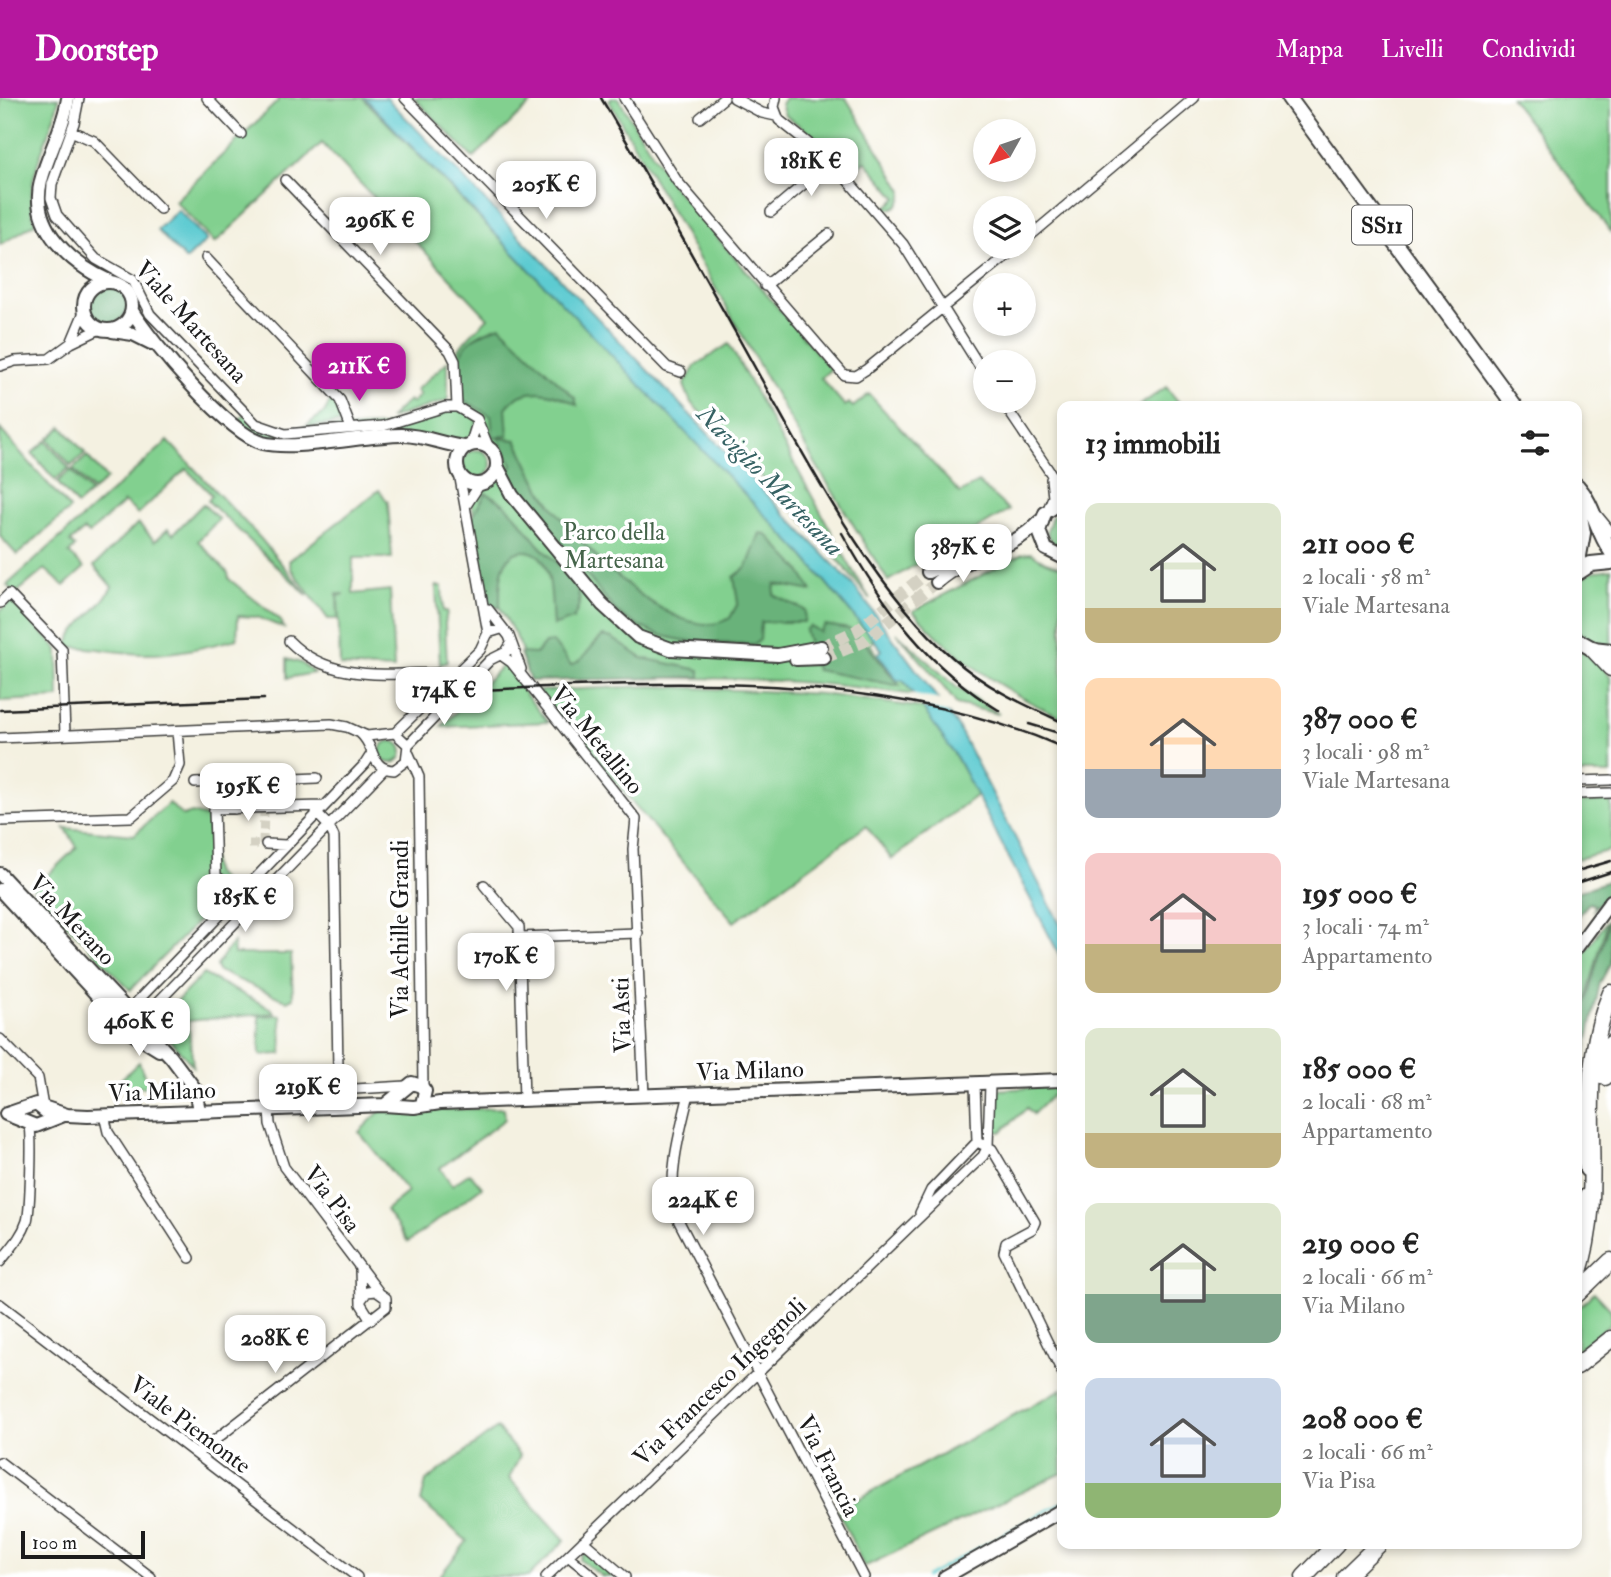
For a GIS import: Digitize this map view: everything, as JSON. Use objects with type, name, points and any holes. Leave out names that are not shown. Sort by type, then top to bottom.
[{"type":"highway","points":[[1593,649],[1611,668]]},
{"type":"highway","points":[[1608,1155],[1597,1042],[1611,993]]},
{"type":"highway","points":[[1604,1108],[1611,1044]]},
{"type":"highway","points":[[1582,1270],[1593,1251],[1606,1215]]},
{"type":"highway","points":[[1582,1289],[1611,1261]]},
{"type":"highway","points":[[1582,1362],[1611,1339]]},
{"type":"highway","points":[[1304,1577],[1330,1549]]},
{"type":"highway","points":[[1346,1576],[1373,1549]]},
{"type":"main road","name":"SS11","points":[[1291,101],[1512,401]]},
{"type":"main road","points":[[1582,494],[1611,551]]},
{"type":"main road","points":[[1582,570],[1591,564],[1611,562]]},
{"type":"main road","points":[[1582,643],[1593,649],[1611,651]]},
{"type":"street","name":"Viale Martesana","points":[[68,98],[41,180],[38,200],[50,232],[81,267],[126,290],[132,300],[132,311],[155,344],[228,420],[248,436],[261,442],[277,444],[402,435],[418,436],[439,444],[468,446]]},
{"type":"street","name":"Viale Martesana","points":[[79,98],[71,131],[52,184],[52,203],[62,223],[101,263],[132,280],[150,313],[256,424],[285,434],[383,426],[445,407],[457,407]]},
{"type":"street","points":[[208,98],[241,134]]},
{"type":"street","points":[[405,98],[668,369],[681,372]]},
{"type":"street","points":[[624,98],[677,181],[840,373],[852,376],[864,372],[1003,259]]},
{"type":"street","points":[[700,118],[724,98]]},
{"type":"street","points":[[734,98],[765,114],[776,116]]},
{"type":"street","points":[[776,98],[776,116],[831,161],[903,243],[934,289],[943,309],[973,356]]},
{"type":"street","points":[[1036,231],[1192,99]]},
{"type":"street","points":[[71,131],[94,141],[160,209]]},
{"type":"street","points":[[771,212],[831,161]]},
{"type":"street","points":[[285,180],[450,351],[455,362],[457,407],[476,418],[512,495],[602,604],[638,637],[676,649],[778,655],[823,652]]},
{"type":"street","points":[[765,286],[829,234]]},
{"type":"street","points":[[206,258],[340,400],[351,428]]},
{"type":"street","points":[[71,343],[84,312],[86,294],[81,267]]},
{"type":"street","name":"Viale Martesana","points":[[86,294],[94,285],[109,281]]},
{"type":"street","name":"Viale Martesana","points":[[104,330],[121,326],[132,311]]},
{"type":"street","points":[[84,312],[88,320],[104,330]]},
{"type":"street","name":"Viale Martesana","points":[[104,330],[133,334],[155,344]]},
{"type":"street","points":[[0,366],[15,361],[49,359],[71,343],[104,330]]},
{"type":"street","points":[[1010,413],[1057,484]]},
{"type":"street","points":[[0,738],[331,724],[379,737],[396,733],[485,644],[488,633],[458,468],[476,432],[476,418]]},
{"type":"street","points":[[439,444],[469,483],[496,485],[512,495]]},
{"type":"street","points":[[468,446],[489,448]]},
{"type":"street","points":[[466,506],[481,484],[492,478],[497,466]]},
{"type":"street","points":[[1010,546],[1040,521],[1048,509],[1054,495],[1051,477]]},
{"type":"street","points":[[1048,509],[1057,504]]},
{"type":"street","points":[[1593,512],[1611,532]]},
{"type":"street","points":[[1040,521],[1040,535],[1046,549]]},
{"type":"street","points":[[933,577],[1010,546],[1035,545],[1057,554]]},
{"type":"street","points":[[0,603],[9,594],[62,649],[65,735]]},
{"type":"street","points":[[400,768],[409,749],[511,644],[508,634],[501,629],[483,598]]},
{"type":"street","points":[[488,633],[501,629]]},
{"type":"street","points":[[289,641],[313,661],[334,670],[439,673],[449,680]]},
{"type":"street","points":[[485,644],[488,651],[498,655]]},
{"type":"street","name":"Via Metallino","points":[[511,644],[526,681]]},
{"type":"street","name":"Via Metallino","points":[[498,655],[509,660],[633,814],[637,823]]},
{"type":"street","points":[[0,821],[131,817],[173,781],[180,765],[177,731]]},
{"type":"street","points":[[360,733],[372,750],[377,764],[384,769],[407,770],[418,787]]},
{"type":"street","points":[[396,733],[409,749]]},
{"type":"street","points":[[124,1015],[319,810],[372,750],[379,737]]},
{"type":"street","name":"Via Achille Grandi","points":[[409,749],[417,772],[418,787],[421,1071],[414,1093]]},
{"type":"street","points":[[134,1026],[384,769]]},
{"type":"street","points":[[233,778],[235,808]]},
{"type":"street","points":[[195,783],[233,778],[317,778]]},
{"type":"street","points":[[1582,781],[1611,780]]},
{"type":"street","points":[[1582,794],[1611,793]]},
{"type":"street","points":[[240,893],[216,876],[214,809],[319,810]]},
{"type":"street","points":[[319,810],[334,837],[336,1063],[342,1078],[355,1088],[414,1093]]},
{"type":"street","name":"Via Asti","points":[[637,823],[633,849],[644,1096]]},
{"type":"street","points":[[296,834],[309,846]]},
{"type":"street","points":[[266,844],[286,845]]},
{"type":"street","name":"Via Merano","points":[[0,874],[134,1026],[171,1057],[190,1080],[198,1097],[194,1111]]},
{"type":"street","points":[[484,885],[519,927],[524,1100]]},
{"type":"street","name":"Via Merano","points":[[0,890],[124,1015]]},
{"type":"street","points":[[1582,940],[1611,901]]},
{"type":"street","points":[[520,937],[638,933]]},
{"type":"street","points":[[158,979],[169,990]]},
{"type":"street","points":[[0,1262],[18,1239],[28,1219],[28,1173],[33,1142],[33,1110],[41,1086],[38,1078],[1,1042]]},
{"type":"street","name":"Via Milano","points":[[33,1110],[67,1115],[104,1115],[384,1105],[414,1093],[440,1103],[1057,1080]]},
{"type":"street","points":[[990,1084],[988,1146],[1035,1222],[1032,1229],[1006,1243],[1004,1252],[1057,1362]]},
{"type":"street","points":[[975,1085],[977,1142],[988,1146]]},
{"type":"street","name":"Via Francia","points":[[689,1094],[672,1160],[670,1185],[674,1212],[864,1577]]},
{"type":"street","name":"Via Pisa","points":[[269,1109],[270,1124],[284,1167],[378,1292]]},
{"type":"street","points":[[3,1115],[33,1110],[47,1117],[33,1142]]},
{"type":"street","name":"Via Milano","points":[[43,1124],[67,1115]]},
{"type":"street","points":[[104,1115],[108,1132],[190,1258]]},
{"type":"street","name":"Via Francesco Ingegnoli","points":[[920,1213],[931,1190],[977,1142]]},
{"type":"street","name":"Via Francesco Ingegnoli","points":[[546,1577],[920,1213],[983,1156],[988,1146]]},
{"type":"street","points":[[1582,1152],[1587,1186],[1582,1210]]},
{"type":"street","name":"Via Pisa","points":[[360,1269],[361,1300],[371,1320]]},
{"type":"street","points":[[197,1454],[386,1307],[386,1298],[378,1292],[367,1292],[361,1300]]},
{"type":"street","name":"Viale Piemonte","points":[[0,1304],[357,1577]]},
{"type":"street","points":[[0,1461],[151,1577]]},
{"type":"street","points":[[933,1577],[958,1567],[1057,1513]]},
{"type":"street","points":[[583,1541],[625,1577]]},
{"type":"street","points":[[568,1556],[594,1577]]},
{"type":"street","points":[[945,1577],[958,1567]]},
{"type":"green space","points":[[0,98],[59,98],[34,175],[32,207],[35,223],[0,245]]},
{"type":"green space","name":"Parco della Martesana","points":[[277,98],[363,98],[803,555],[874,640],[870,644],[897,680],[903,681],[914,695],[771,680],[627,678],[530,681],[519,642],[500,608],[490,606],[471,498],[480,484],[490,481],[499,465],[477,420],[470,445],[426,439],[267,444],[236,422],[246,414],[268,430],[383,426],[456,407],[456,356],[466,340],[488,318],[322,143],[215,243],[175,201],[278,101]]},
{"type":"green space","points":[[414,98],[537,98],[473,158]]},
{"type":"green space","points":[[618,98],[671,184],[831,369],[821,378],[845,406],[849,403],[853,407],[869,394],[960,493],[978,482],[1009,510],[888,581],[812,458],[609,101]]},
{"type":"green space","points":[[785,98],[846,98],[903,191],[898,205],[884,209],[897,198],[865,161],[851,172],[820,140],[785,115],[781,104]]},
{"type":"green space","points":[[1511,98],[1611,98],[1611,232]]},
{"type":"green space","points":[[108,286],[121,292],[127,305],[121,318],[108,324],[95,318],[89,305],[95,292]]},
{"type":"green space","points":[[500,326],[575,398],[577,405],[559,396],[540,392],[522,395],[506,408],[508,436],[493,437],[491,416],[462,399],[460,361],[462,352],[473,338]]},
{"type":"green space","points":[[729,344],[870,599],[819,537],[691,403],[684,385],[695,366]]},
{"type":"green space","points":[[448,361],[448,400],[389,419],[409,400],[412,403],[420,395],[416,390]]},
{"type":"green space","points":[[1166,387],[1178,401],[1146,401]]},
{"type":"green space","points":[[331,399],[340,414],[341,423],[304,427],[325,412]]},
{"type":"green space","points":[[62,427],[85,453],[71,466],[48,439]]},
{"type":"green space","points":[[0,429],[70,509],[17,555],[0,536]]},
{"type":"green space","points":[[498,438],[516,440],[540,488],[573,531],[624,582],[653,603],[681,618],[707,624],[730,618],[738,603],[734,577],[747,567],[760,533],[766,534],[799,569],[812,591],[775,584],[774,595],[805,610],[804,622],[761,622],[760,640],[754,644],[681,640],[632,622],[616,611],[507,478],[512,465]]},
{"type":"green space","points":[[46,441],[69,468],[55,480],[32,453]]},
{"type":"green space","points":[[168,441],[261,539],[308,596],[208,501],[212,495],[186,469],[138,514],[124,502],[89,534],[84,530],[70,542],[75,547],[69,553],[84,568],[64,586],[45,569],[15,594],[7,585]]},
{"type":"green space","points":[[477,450],[487,454],[491,464],[487,474],[477,478],[467,474],[463,464],[467,454]]},
{"type":"green space","points":[[87,456],[107,479],[93,491],[73,469]]},
{"type":"green space","points":[[71,470],[91,493],[77,505],[57,482]]},
{"type":"green space","points":[[379,490],[388,502],[392,558],[353,558],[353,594],[390,590],[394,669],[340,666],[338,596],[345,594],[337,594],[338,619],[328,619],[291,569],[289,561]]},
{"type":"green space","points":[[486,493],[509,509],[537,543],[570,576],[579,595],[573,619],[553,626],[547,571],[540,557],[528,551],[517,552],[505,564],[500,608],[490,606],[472,517]]},
{"type":"green space","points":[[203,504],[219,519],[198,541],[228,573],[229,579],[280,620],[284,628],[257,617],[238,616],[237,639],[189,650],[153,654],[70,647],[69,661],[65,661],[70,639],[112,587],[94,566],[138,523],[155,541],[168,529],[173,534]]},
{"type":"green space","points":[[1057,514],[1057,547],[1053,545],[1047,531],[1052,517]]},
{"type":"green space","points":[[1031,553],[1057,565],[1057,716],[1020,697],[982,673],[946,645],[913,611],[1022,554]]},
{"type":"green space","points":[[1611,569],[1611,645],[1594,643],[1582,635],[1582,579],[1590,572]]},
{"type":"green space","points":[[436,586],[442,586],[443,611],[447,611],[447,662],[440,665]]},
{"type":"green space","points":[[11,601],[58,649],[59,698],[0,701],[0,611]]},
{"type":"green space","points":[[825,625],[849,629],[867,645],[900,686],[816,670],[805,630],[810,626],[820,632]]},
{"type":"green space","points":[[897,633],[956,687],[999,714],[956,704]]},
{"type":"green space","points":[[603,636],[612,638],[642,658],[700,670],[700,677],[530,681],[520,653],[536,654],[545,643],[553,642],[571,665],[580,660]]},
{"type":"green space","points":[[1582,652],[1597,660],[1610,677],[1611,774],[1582,774]]},
{"type":"green space","points":[[287,659],[301,663],[314,673],[287,678]]},
{"type":"green space","points":[[507,661],[525,694],[548,722],[441,727]]},
{"type":"green space","points":[[651,686],[822,694],[924,708],[946,739],[977,795],[892,859],[866,826],[734,922],[538,691]]},
{"type":"green space","points":[[391,741],[399,744],[402,752],[399,760],[391,763],[383,760],[380,752],[383,744]]},
{"type":"green space","points":[[1611,801],[1611,850],[1582,858],[1582,802]]},
{"type":"green space","points":[[169,803],[183,816],[192,813],[207,817],[214,872],[230,889],[130,990],[33,889],[77,847],[65,828],[134,835]]},
{"type":"green space","points":[[1611,880],[1611,891],[1594,909],[1595,905],[1589,903],[1582,911],[1582,890]]},
{"type":"green space","points":[[1611,915],[1611,963],[1600,983],[1584,1059],[1582,1015]]},
{"type":"green space","points":[[1608,919],[1582,1014],[1582,957]]},
{"type":"green space","points":[[233,942],[234,954],[291,954],[293,998],[287,1001],[218,971],[216,966]]},
{"type":"green space","points":[[203,974],[272,1009],[274,1013],[188,1021],[193,1066],[157,1025],[159,1019]]},
{"type":"green space","points":[[281,1015],[282,1054],[260,1055],[259,1016]]},
{"type":"green space","points":[[1582,1058],[1584,1059],[1585,1105],[1582,1104]]},
{"type":"green space","points":[[139,1062],[149,1087],[113,1087]]},
{"type":"green space","points":[[1057,1086],[1057,1091],[1033,1114],[1027,1108],[1001,1132],[992,1131],[996,1090]]},
{"type":"green space","points":[[504,1108],[505,1119],[440,1168],[452,1185],[470,1173],[482,1187],[408,1242],[386,1210],[408,1192],[359,1132],[380,1111]]},
{"type":"green space","points":[[1594,1292],[1611,1310],[1611,1324],[1582,1346],[1582,1305]]},
{"type":"green space","points":[[1057,1392],[1057,1475],[864,1567],[838,1510]]},
{"type":"green space","points":[[497,1428],[520,1456],[509,1478],[565,1540],[528,1577],[439,1577],[467,1541],[421,1502],[426,1481]]},
{"type":"green space","points":[[585,1552],[612,1571],[614,1576],[603,1577],[580,1560]]},
{"type":"water","points":[[365,98],[387,98],[854,586],[957,725],[1057,918],[1057,950],[957,758],[904,681],[897,680],[878,654],[882,650],[803,555]]},
{"type":"water","points":[[178,210],[207,240],[186,260],[157,230]]},
{"type":"pier","points":[[909,694],[946,701],[954,714],[919,707]]},
{"type":"waterway","points":[[926,1577],[1057,1505]]},
{"type":"tunnel","points":[[821,647],[856,631],[928,572]]},
{"type":"tunnel","points":[[824,658],[863,642],[937,582]]},
{"type":"tunnel","points":[[263,844],[264,812]]},
{"type":"tunnel","points":[[249,844],[266,844]]},
{"type":"railway","points":[[601,98],[684,240],[803,455],[872,566],[925,631],[965,668],[1005,694],[1057,720]]},
{"type":"railway","points":[[842,533],[873,585],[909,633],[951,675],[1000,711]]},
{"type":"railway","points":[[416,693],[660,684],[827,690],[908,701],[987,720],[1057,745]]},
{"type":"railway","points":[[0,710],[264,699]]},
{"type":"railway","points":[[1029,724],[1057,732]]},
{"type":"railway","points":[[1582,870],[1611,861]]},
{"type":"railway","points":[[1582,881],[1611,872]]},
{"type":"water label","name":"Naviglio Martesana","points":[[770,481]]}]
